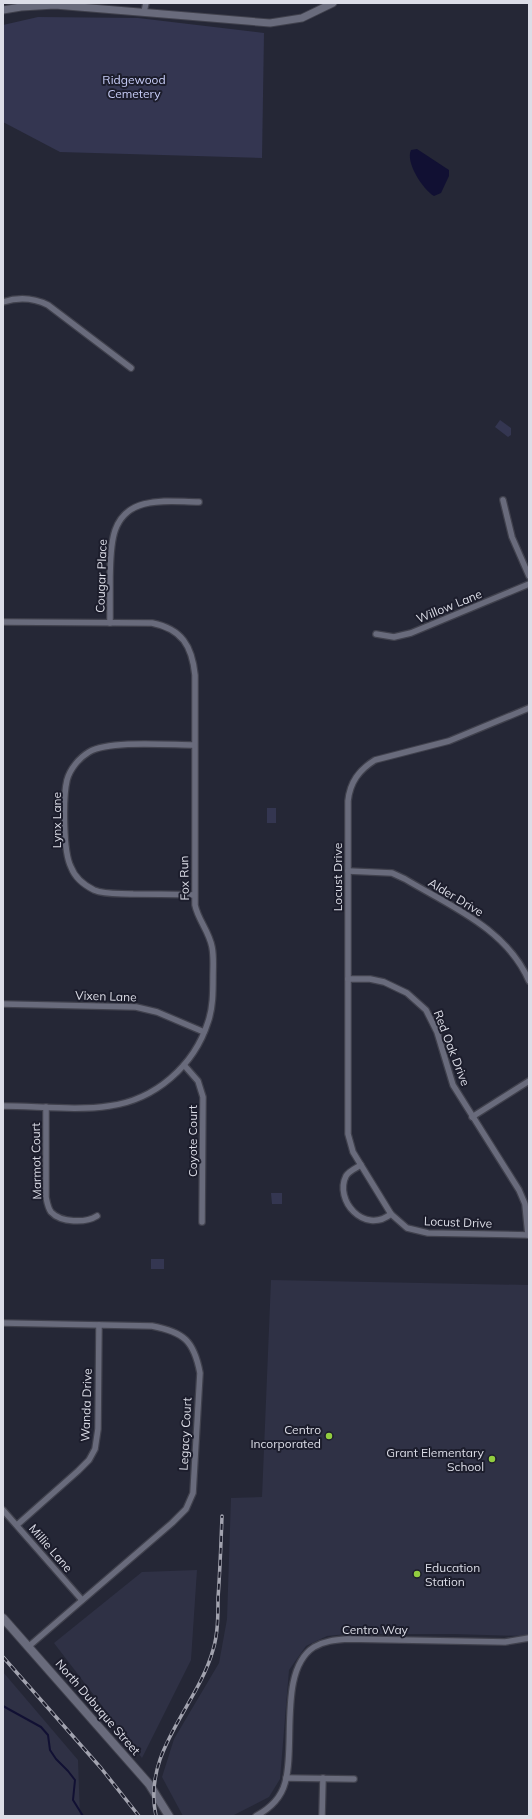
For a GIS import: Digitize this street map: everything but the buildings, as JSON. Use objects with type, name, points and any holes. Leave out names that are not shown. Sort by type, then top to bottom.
[{"type":"main road","name":"North Dubuque Street","points":[[3,1618],[149,1784],[169,1816]]},
{"type":"street","points":[[144,12],[146,3]]},
{"type":"street","points":[[3,10],[21,7],[55,5],[270,23],[302,18],[333,3]]},
{"type":"street","points":[[3,302],[24,299],[40,301],[48,305],[131,368]]},
{"type":"street","points":[[503,500],[512,537],[529,576]]},
{"type":"street","name":"Cougar Place","points":[[110,623],[112,540],[118,524],[128,512],[142,504],[164,501],[199,502]]},
{"type":"street","name":"Willow Lane","points":[[376,634],[394,637],[410,633],[529,584]]},
{"type":"street","name":"Fox Run","points":[[3,622],[152,623],[171,629],[186,643],[194,660],[194,894],[197,914],[209,937],[213,955],[212,1003],[204,1032],[184,1065],[159,1088],[149,1094],[123,1104],[96,1107],[3,1106]]},
{"type":"street","name":"Locust Drive","points":[[528,1235],[428,1233],[407,1228],[391,1214],[353,1152],[348,1134],[348,871],[349,791],[353,782],[365,766],[375,760],[448,741],[529,708]]},
{"type":"street","name":"Lynx Lane","points":[[194,745],[105,746],[88,752],[75,765],[68,780],[66,790],[66,840],[67,858],[75,876],[96,891],[112,893],[194,894]]},
{"type":"street","name":"Alder Drive","points":[[348,871],[392,873],[405,879],[485,927],[500,939],[513,954],[524,969],[529,981]]},
{"type":"street","name":"Red Oak Drive","points":[[348,979],[370,979],[390,984],[411,996],[426,1010],[437,1032],[453,1085],[519,1190],[525,1204],[528,1235]]},
{"type":"street","name":"Vixen Lane","points":[[3,1004],[136,1007],[157,1012],[204,1032]]},
{"type":"street","name":"Coyote Court","points":[[184,1065],[198,1081],[203,1097],[202,1222]]},
{"type":"street","points":[[472,1117],[529,1081]]},
{"type":"street","name":"Marmot Court","points":[[46,1107],[46,1197],[49,1210],[63,1220],[90,1220],[97,1216]]},
{"type":"street","points":[[361,1165],[351,1171],[346,1177],[344,1193],[348,1204],[355,1213],[369,1221],[380,1221],[391,1214]]},
{"type":"street","name":"Legacy Court","points":[[3,1323],[152,1326],[168,1329],[182,1335],[192,1346],[200,1373],[193,1493],[186,1509],[172,1523],[28,1647]]},
{"type":"street","name":"Wanda Drive","points":[[17,1525],[78,1471],[89,1460],[95,1449],[98,1429],[99,1325]]},
{"type":"street","name":"Millie Lane","points":[[3,1510],[82,1600]]},
{"type":"street","name":"Centro Way","points":[[256,1816],[268,1809],[283,1789],[286,1778],[293,1682],[301,1662],[316,1646],[325,1642],[346,1639],[505,1642],[529,1638]]},
{"type":"street","points":[[286,1778],[354,1779]]},
{"type":"street","points":[[322,1778],[322,1816]]},
{"type":"shaded area","points":[[417,149],[449,170],[449,176],[441,193],[434,196],[425,188],[416,175],[410,155],[411,150]]},
{"type":"shaded area","points":[[271,1280],[529,1285],[529,1643],[522,1636],[453,1634],[347,1634],[327,1636],[306,1646],[289,1670],[280,1779],[269,1797],[232,1816],[183,1816],[162,1777],[174,1739],[219,1663],[227,1619],[231,1498],[262,1497]]},
{"type":"shaded area","points":[[197,1570],[191,1660],[142,1758],[54,1643],[142,1572]]},
{"type":"shaded area","points":[[3,1672],[78,1760],[80,1816],[3,1816]]},
{"type":"green space","name":"Ridgewood Cemetery","points":[[38,17],[138,18],[264,33],[262,158],[60,152],[3,122],[3,25]]},
{"type":"green space","points":[[500,420],[511,428],[511,435],[508,437],[495,427]]},
{"type":"green space","points":[[267,808],[276,808],[276,823],[267,823]]},
{"type":"green space","points":[[271,1193],[282,1193],[282,1204],[272,1204]]},
{"type":"green space","points":[[151,1259],[164,1259],[164,1269],[151,1269]]},
{"type":"waterway","points":[[3,1706],[41,1727],[48,1735],[50,1750],[75,1780],[73,1800],[83,1816]]},
{"type":"railway","points":[[156,1816],[154,1793],[157,1771],[164,1750],[173,1730],[205,1671],[215,1644],[222,1516]]},
{"type":"railway","points":[[3,1657],[101,1768],[139,1816]]},
{"type":"place","name":"Centro Incorporated","points":[[329,1436]]},
{"type":"place","name":"Grant Elementary School","points":[[492,1459]]},
{"type":"place","name":"Education Station","points":[[417,1574]]}]
